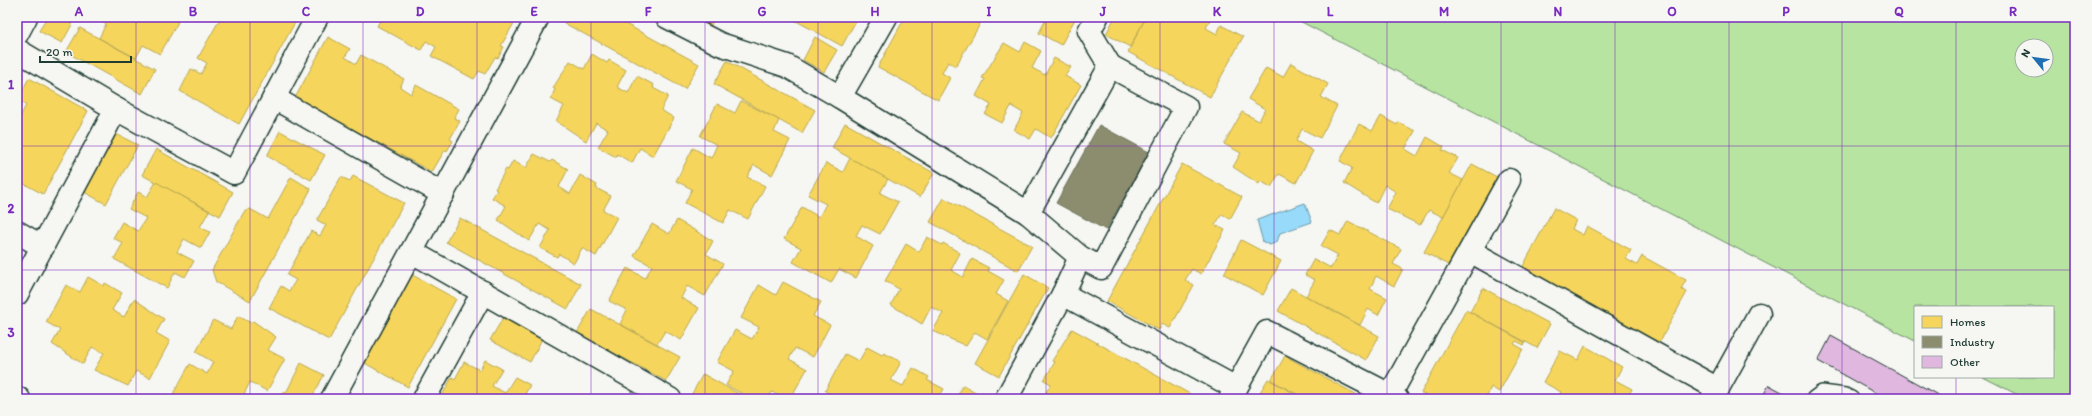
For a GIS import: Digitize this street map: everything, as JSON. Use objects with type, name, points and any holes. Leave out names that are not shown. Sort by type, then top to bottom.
[{"type":"street","points":[[17,34],[26,17]]},
{"type":"street","points":[[17,50],[116,110],[234,173],[317,17]]},
{"type":"street","points":[[332,399],[538,17]]},
{"type":"street","points":[[667,17],[720,44],[787,66],[1028,213],[1080,257],[1101,268],[1186,107],[1110,66],[1089,31],[1097,17]]},
{"type":"street","points":[[840,97],[886,17]]},
{"type":"street","points":[[1028,213],[1110,66]]},
{"type":"street","points":[[274,98],[443,194]]},
{"type":"street","points":[[17,294],[116,110]]},
{"type":"street","points":[[1063,294],[1233,394],[1267,332],[1394,397],[1470,250],[1509,180]]},
{"type":"street","points":[[17,232],[43,247]]},
{"type":"street","points":[[1470,250],[1715,394],[1759,314]]},
{"type":"street","points":[[412,252],[670,399]]},
{"type":"street","points":[[1006,399],[1063,294],[1080,257]]},
{"type":"street","points":[[424,399],[483,292]]},
{"type":"lane","points":[[1814,399],[1822,393],[1845,396],[1851,399]]},
{"type":"green space","points":[[1292,17],[2075,17],[2075,399],[2026,399],[1985,378],[2054,378],[2054,306],[1914,306],[1914,340]]},
{"type":"water","points":[[1305,203],[1312,222],[1280,233],[1277,242],[1270,245],[1263,242],[1257,220]]},
{"type":"building: Homes","points":[[47,17],[76,17],[62,43],[39,31]]},
{"type":"building: Homes","points":[[93,17],[170,17],[178,22],[160,54],[143,45],[136,58],[99,38],[106,24]]},
{"type":"building: Homes","points":[[221,17],[230,20],[232,17],[298,17],[239,124],[180,91],[191,69],[201,74],[207,63],[198,58]]},
{"type":"building: Homes","points":[[382,17],[502,17],[514,23],[501,46],[504,47],[498,58],[495,57],[485,74],[479,71],[474,79],[431,56],[436,47],[426,41],[421,50],[377,26]]},
{"type":"building: Homes","points":[[567,17],[613,17],[699,64],[685,89],[564,23]]},
{"type":"building: Homes","points":[[691,17],[715,17],[710,27]]},
{"type":"building: Homes","points":[[789,17],[858,17],[842,46]]},
{"type":"building: Homes","points":[[905,17],[973,17],[972,19],[980,24],[956,66],[948,62],[942,73],[950,78],[938,100],[878,67]]},
{"type":"building: Homes","points":[[1047,17],[1076,17],[1061,45],[1039,33]]},
{"type":"building: Homes","points":[[1115,17],[1146,17],[1130,47],[1106,34]]},
{"type":"building: Homes","points":[[1146,17],[1206,17],[1210,19],[1206,28],[1217,34],[1221,25],[1243,37],[1210,97],[1128,52]]},
{"type":"building: Homes","points":[[80,28],[155,69],[142,94],[66,52]]},
{"type":"building: Homes","points":[[328,37],[350,49],[345,57],[356,64],[361,55],[404,79],[400,87],[411,94],[416,85],[459,109],[454,118],[460,121],[450,139],[453,141],[447,151],[445,150],[432,172],[295,98]]},
{"type":"building: Homes","points":[[815,37],[837,50],[824,72],[803,60]]},
{"type":"building: Homes","points":[[1025,42],[1041,51],[1032,68],[1045,75],[1054,58],[1071,67],[1065,76],[1081,85],[1051,138],[1036,129],[1030,139],[1014,130],[1023,113],[1011,106],[1002,123],[985,114],[991,105],[976,96],[985,79],[982,78],[1004,43],[1020,52]]},
{"type":"building: Homes","points":[[592,54],[607,63],[609,60],[626,70],[617,87],[628,93],[637,76],[654,85],[653,88],[668,96],[661,110],[674,118],[653,156],[640,148],[632,163],[617,154],[616,157],[598,147],[608,130],[596,123],[586,141],[556,121],[564,106],[551,99],[555,89],[553,88],[570,61],[584,69]]},
{"type":"building: Homes","points":[[727,61],[815,110],[802,133],[714,84]]},
{"type":"building: Homes","points":[[1291,63],[1328,84],[1321,97],[1337,106],[1320,138],[1302,129],[1296,141],[1313,151],[1296,183],[1279,174],[1271,187],[1260,181],[1259,184],[1233,167],[1241,153],[1224,144],[1242,112],[1259,121],[1265,109],[1248,99],[1266,68],[1283,77]]},
{"type":"building: Homes","points":[[29,78],[88,111],[43,194],[17,180],[17,115],[20,117],[26,105],[17,100]]},
{"type":"building: Homes","points":[[741,101],[779,120],[774,132],[790,140],[772,175],[754,165],[747,177],[765,186],[748,219],[730,210],[723,223],[685,203],[692,189],[676,181],[693,148],[711,158],[717,145],[700,136],[717,104],[735,113]]},
{"type":"building: Homes","points":[[1381,116],[1397,125],[1398,122],[1415,131],[1405,149],[1417,156],[1427,137],[1444,147],[1442,150],[1458,158],[1449,173],[1463,180],[1443,217],[1429,210],[1420,225],[1387,209],[1396,192],[1385,185],[1376,203],[1344,183],[1352,168],[1340,161],[1359,124],[1372,131]]},
{"type":"building: Homes","points":[[845,123],[934,173],[920,197],[832,148]]},
{"type":"building: Homes","points":[[280,131],[325,155],[311,180],[267,156]]},
{"type":"building: Homes","points":[[116,134],[138,145],[106,204],[84,192]]},
{"type":"building: Homes","points":[[156,149],[233,192],[220,216],[142,175]]},
{"type":"building: Homes","points":[[534,154],[550,162],[552,160],[568,169],[559,187],[570,194],[580,175],[597,185],[596,188],[611,196],[603,210],[617,217],[596,256],[582,248],[574,263],[559,254],[557,257],[540,248],[550,230],[539,224],[529,241],[498,220],[506,206],[492,198],[497,190],[495,189],[506,169],[508,170],[513,161],[526,168]]},
{"type":"building: Homes","points":[[850,158],[888,179],[880,193],[898,202],[880,234],[862,225],[859,230],[856,236],[873,246],[856,278],[839,269],[831,283],[793,262],[801,248],[784,239],[802,207],[819,217],[826,204],[808,195],[826,163],[843,172]]},
{"type":"building: Homes","points":[[1182,164],[1242,197],[1230,219],[1222,214],[1215,225],[1225,230],[1201,274],[1192,269],[1185,280],[1194,285],[1170,328],[1162,324],[1159,330],[1107,301]]},
{"type":"building: Homes","points":[[1472,164],[1497,177],[1448,265],[1424,252]]},
{"type":"building: Homes","points":[[353,176],[404,203],[329,340],[269,308],[281,286],[289,291],[296,280],[287,275],[311,231],[320,236],[326,225],[317,220],[341,177],[350,181]]},
{"type":"building: Homes","points":[[291,177],[311,189],[250,301],[216,282],[212,270],[244,212],[250,209],[268,219]]},
{"type":"building: Homes","points":[[156,182],[209,211],[200,227],[210,232],[201,248],[184,239],[177,252],[194,261],[185,277],[175,272],[167,288],[114,259],[123,243],[113,238],[122,222],[138,231],[146,218],[129,209],[138,192],[147,197]]},
{"type":"building: Homes","points":[[944,198],[1032,246],[1018,271],[930,222]]},
{"type":"building: Homes","points":[[1554,208],[1576,220],[1572,229],[1583,235],[1587,226],[1631,250],[1626,259],[1637,265],[1642,256],[1686,280],[1681,289],[1687,292],[1659,343],[1522,268]]},
{"type":"building: Homes","points":[[460,218],[581,284],[568,309],[446,242]]},
{"type":"building: Homes","points":[[677,220],[713,241],[706,254],[723,264],[705,296],[687,286],[681,298],[699,308],[681,340],[665,331],[657,344],[620,324],[627,310],[609,301],[627,268],[645,278],[652,266],[634,256],[652,224],[669,234]]},
{"type":"building: Homes","points":[[1348,221],[1401,249],[1393,264],[1403,269],[1394,286],[1376,276],[1370,289],[1387,298],[1378,315],[1368,309],[1360,325],[1306,296],[1315,280],[1305,275],[1314,259],[1331,268],[1338,255],[1321,246],[1330,230],[1340,235]]},
{"type":"building: Homes","points":[[927,237],[942,245],[943,243],[960,253],[951,270],[963,277],[972,259],[989,268],[988,271],[1004,280],[996,294],[1008,301],[987,339],[975,332],[966,346],[933,331],[943,313],[931,307],[922,324],[891,305],[899,289],[885,281],[906,244],[919,252]]},
{"type":"building: Homes","points":[[1241,240],[1281,261],[1263,295],[1224,274]]},
{"type":"building: Homes","points":[[407,272],[456,299],[408,387],[359,360]]},
{"type":"building: Homes","points":[[1024,274],[1048,288],[999,376],[975,363]]},
{"type":"building: Homes","points":[[88,277],[104,286],[105,283],[122,293],[112,310],[124,317],[134,299],[164,319],[156,333],[170,341],[150,378],[136,371],[128,386],[94,370],[104,353],[92,347],[83,364],[52,344],[60,330],[46,322],[66,285],[80,292]]},
{"type":"building: Homes","points":[[783,282],[821,302],[813,316],[830,325],[813,357],[795,348],[789,359],[807,369],[790,399],[785,399],[772,392],[768,399],[752,399],[726,385],[734,371],[717,362],[735,330],[752,339],[759,327],[741,318],[759,285],[776,295]]},
{"type":"building: Homes","points":[[1291,288],[1379,336],[1366,360],[1278,311]]},
{"type":"building: Homes","points":[[1483,288],[1550,324],[1537,348],[1470,312]]},
{"type":"building: Homes","points":[[591,309],[680,357],[666,381],[577,333]]},
{"type":"building: Homes","points":[[1466,310],[1526,343],[1524,345],[1516,341],[1514,344],[1523,349],[1499,392],[1491,387],[1486,399],[1432,399],[1421,393]]},
{"type":"building: Homes","points":[[238,316],[251,323],[253,321],[276,337],[268,350],[285,359],[267,391],[250,382],[244,394],[253,399],[177,399],[172,396],[190,364],[207,374],[213,362],[196,352],[213,320],[231,329]]},
{"type":"building: Homes","points":[[503,318],[542,339],[530,362],[490,340]]},
{"type":"building: Homes","points":[[1072,329],[1199,399],[1058,399],[1046,392],[1051,384],[1044,380],[1055,362],[1052,361]]},
{"type":"building: Homes","points":[[1585,346],[1622,367],[1615,380],[1632,389],[1627,399],[1557,399],[1561,392],[1543,382],[1560,351],[1578,360]]},
{"type":"building: Homes","points":[[867,347],[882,355],[884,353],[901,362],[891,380],[903,386],[913,368],[929,377],[927,380],[944,389],[938,399],[838,399],[825,391],[845,354],[859,361]]},
{"type":"building: Homes","points":[[1285,356],[1363,398],[1306,399],[1271,380]]},
{"type":"building: Homes","points":[[485,360],[502,369],[492,386],[505,393],[515,377],[530,385],[525,394],[533,399],[444,399],[442,396],[452,377],[455,379],[464,362],[480,370]]},
{"type":"building: Homes","points":[[301,363],[324,375],[311,399],[279,399],[284,391],[286,393]]},
{"type":"building: Homes","points":[[703,374],[748,399],[689,399]]},
{"type":"building: Homes","points":[[1268,379],[1304,399],[1256,399]]},
{"type":"building: Homes","points":[[963,385],[988,399],[956,399]]},
{"type":"building: Industry","points":[[1099,125],[1149,152],[1106,230],[1056,203]]},
{"type":"building: Other","points":[[1831,336],[1945,399],[1886,399],[1818,361]]},
{"type":"building: Other","points":[[1769,385],[1793,398],[1793,399],[1761,399]]}]
